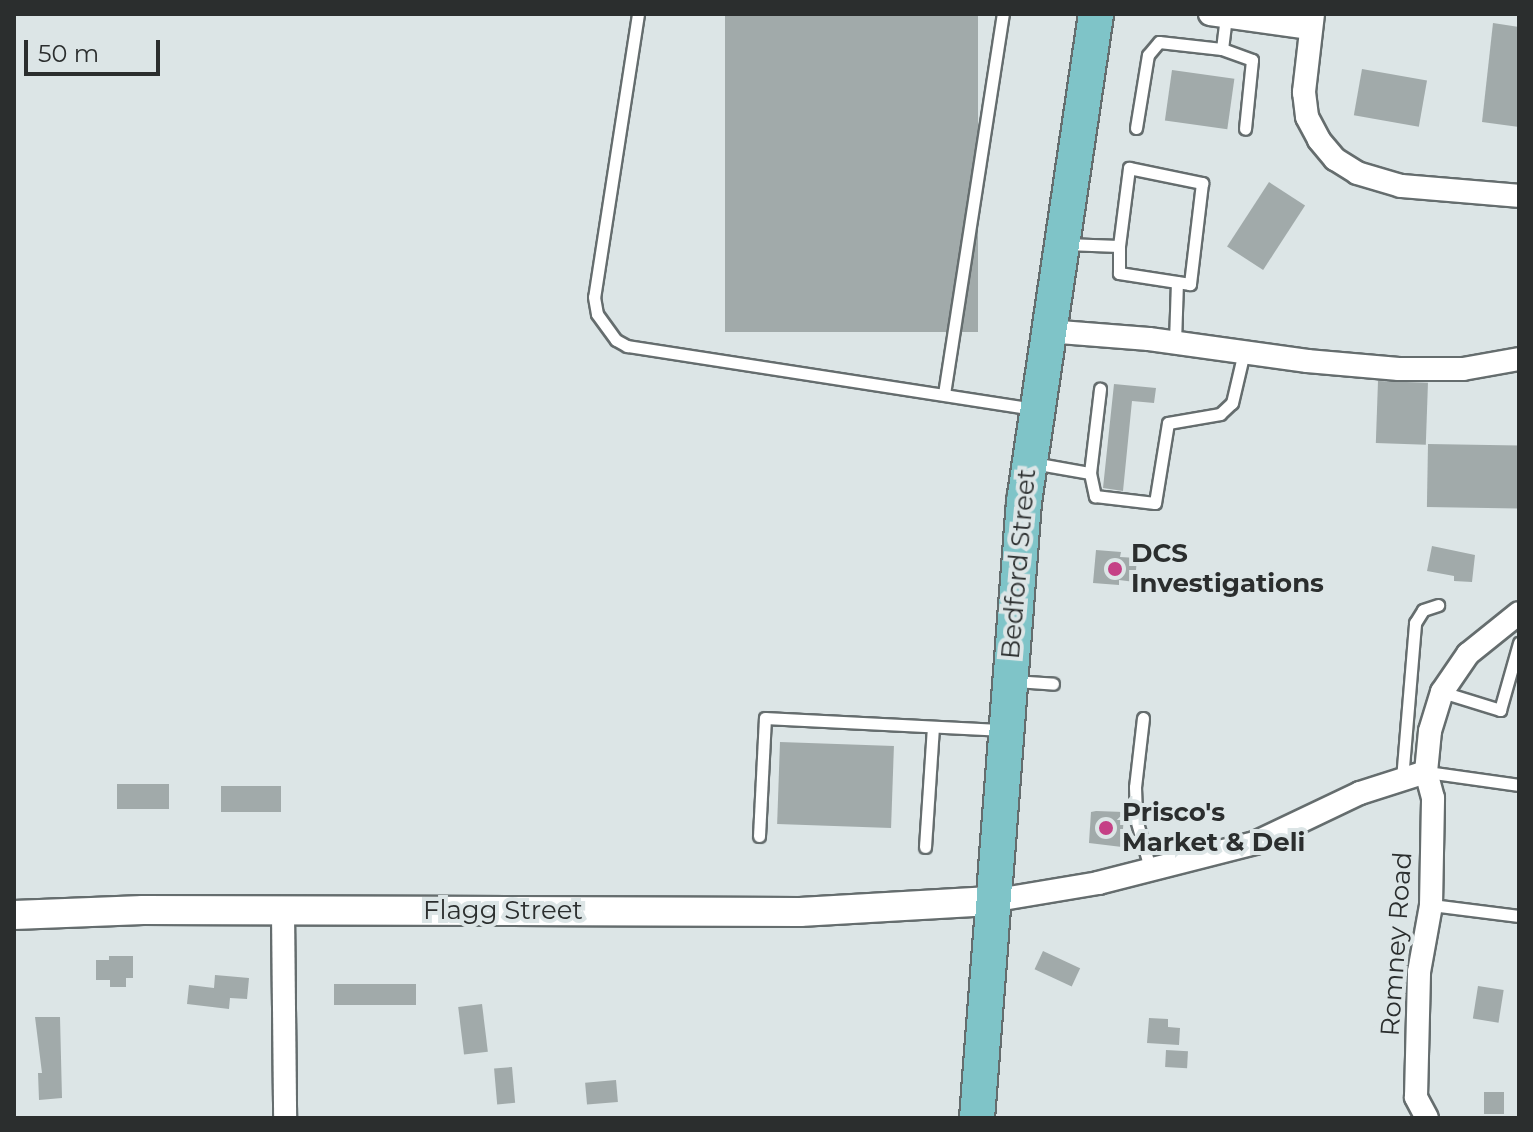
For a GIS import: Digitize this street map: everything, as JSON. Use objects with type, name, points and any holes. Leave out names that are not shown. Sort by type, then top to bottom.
[{"type":"main road","name":"Bedford Street","points":[[977,1118],[1004,730],[1029,462],[1096,14]]},
{"type":"street","points":[[1218,15],[1312,21],[1304,92],[1307,117],[1319,140],[1335,159],[1357,173],[1401,186],[1519,196]]},
{"type":"street","points":[[1047,331],[1175,342],[1399,369],[1463,369],[1519,359]]},
{"type":"street","name":"Romney Road","points":[[1427,1118],[1416,1097],[1419,972],[1431,905],[1433,798],[1426,772],[1430,731],[1442,692],[1468,654],[1519,613]]},
{"type":"street","points":[[991,901],[1058,891],[1255,843],[1360,793],[1426,772]]},
{"type":"street","name":"Flagg Street","points":[[14,915],[143,910],[800,912],[941,907],[991,901]]},
{"type":"street","points":[[283,912],[285,1118]]},
{"type":"lane","points":[[638,14],[594,297],[597,314],[606,330],[627,346],[1036,409]]},
{"type":"lane","points":[[944,394],[1003,14]]},
{"type":"lane","points":[[1218,15],[1222,49]]},
{"type":"lane","points":[[1136,128],[1148,55],[1159,42],[1222,49],[1252,60],[1245,129]]},
{"type":"lane","points":[[1129,168],[1202,183],[1190,284],[1119,273],[1119,246],[1129,168]]},
{"type":"lane","points":[[1061,244],[1119,246]]},
{"type":"lane","points":[[1175,342],[1177,282]]},
{"type":"lane","points":[[1100,389],[1090,473],[1095,496],[1155,503],[1168,423],[1220,414],[1232,403],[1244,352]]},
{"type":"lane","points":[[1029,462],[1090,473]]},
{"type":"lane","points":[[1402,779],[1415,623],[1423,610],[1438,605]]},
{"type":"lane","points":[[1442,692],[1500,710],[1519,643]]},
{"type":"lane","points":[[1008,680],[1053,684]]},
{"type":"lane","points":[[759,836],[765,718],[1004,730]]},
{"type":"lane","points":[[1143,718],[1135,787],[1136,819],[1150,868]]},
{"type":"lane","points":[[925,847],[933,727]]},
{"type":"lane","points":[[1426,772],[1519,785]]},
{"type":"lane","points":[[1431,905],[1519,916]]},
{"type":"building","points":[[725,14],[978,14],[978,332],[725,332]]},
{"type":"building","points":[[1493,23],[1519,27],[1519,127],[1482,122]]},
{"type":"building","points":[[1362,69],[1427,80],[1419,127],[1354,115]]},
{"type":"building","points":[[1172,70],[1234,79],[1227,129],[1165,121]]},
{"type":"building","points":[[1269,182],[1305,205],[1263,270],[1227,247]]},
{"type":"building","points":[[1378,381],[1428,383],[1426,445],[1376,443]]},
{"type":"building","points":[[1114,384],[1156,388],[1154,403],[1132,401],[1123,491],[1103,488]]},
{"type":"building","points":[[1428,444],[1519,446],[1518,509],[1427,507]]},
{"type":"building","points":[[1432,546],[1475,555],[1472,582],[1454,581],[1454,576],[1427,571]]},
{"type":"building","name":"DCS Investigations","points":[[1096,550],[1121,552],[1120,557],[1137,558],[1135,582],[1119,580],[1119,585],[1093,583]]},
{"type":"building","points":[[780,742],[894,746],[891,828],[777,824]]},
{"type":"building","points":[[117,784],[169,784],[169,809],[117,809]]},
{"type":"building","points":[[221,786],[281,786],[281,812],[221,812]]},
{"type":"building","name":"Prisco's Market & Deli","points":[[1091,812],[1124,812],[1122,847],[1089,843]]},
{"type":"building","points":[[1043,951],[1080,968],[1072,986],[1035,969]]},
{"type":"building","points":[[109,956],[133,956],[133,978],[126,978],[126,987],[110,987],[110,980],[96,980],[96,960],[109,960]]},
{"type":"building","points":[[215,975],[249,978],[247,999],[230,998],[229,1009],[187,1004],[189,985],[214,988]]},
{"type":"building","points":[[334,984],[416,984],[416,1005],[334,1005]]},
{"type":"building","points":[[1478,986],[1504,990],[1499,1023],[1473,1019]]},
{"type":"building","points":[[482,1004],[488,1052],[464,1055],[458,1007]]},
{"type":"building","points":[[35,1017],[60,1017],[62,1098],[39,1100],[38,1073],[42,1073]]},
{"type":"building","points":[[1149,1018],[1168,1019],[1168,1027],[1180,1028],[1179,1045],[1147,1043]]},
{"type":"building","points":[[1166,1050],[1188,1051],[1187,1068],[1165,1067]]},
{"type":"building","points":[[512,1067],[515,1103],[497,1104],[494,1069]]},
{"type":"building","points":[[616,1080],[618,1102],[587,1105],[585,1083]]},
{"type":"building","points":[[1484,1092],[1504,1092],[1504,1114],[1484,1114]]},
{"type":"place","name":"DCS Investigations","points":[[1115,569]]},
{"type":"place","name":"Prisco's Market & Deli","points":[[1106,828]]}]
